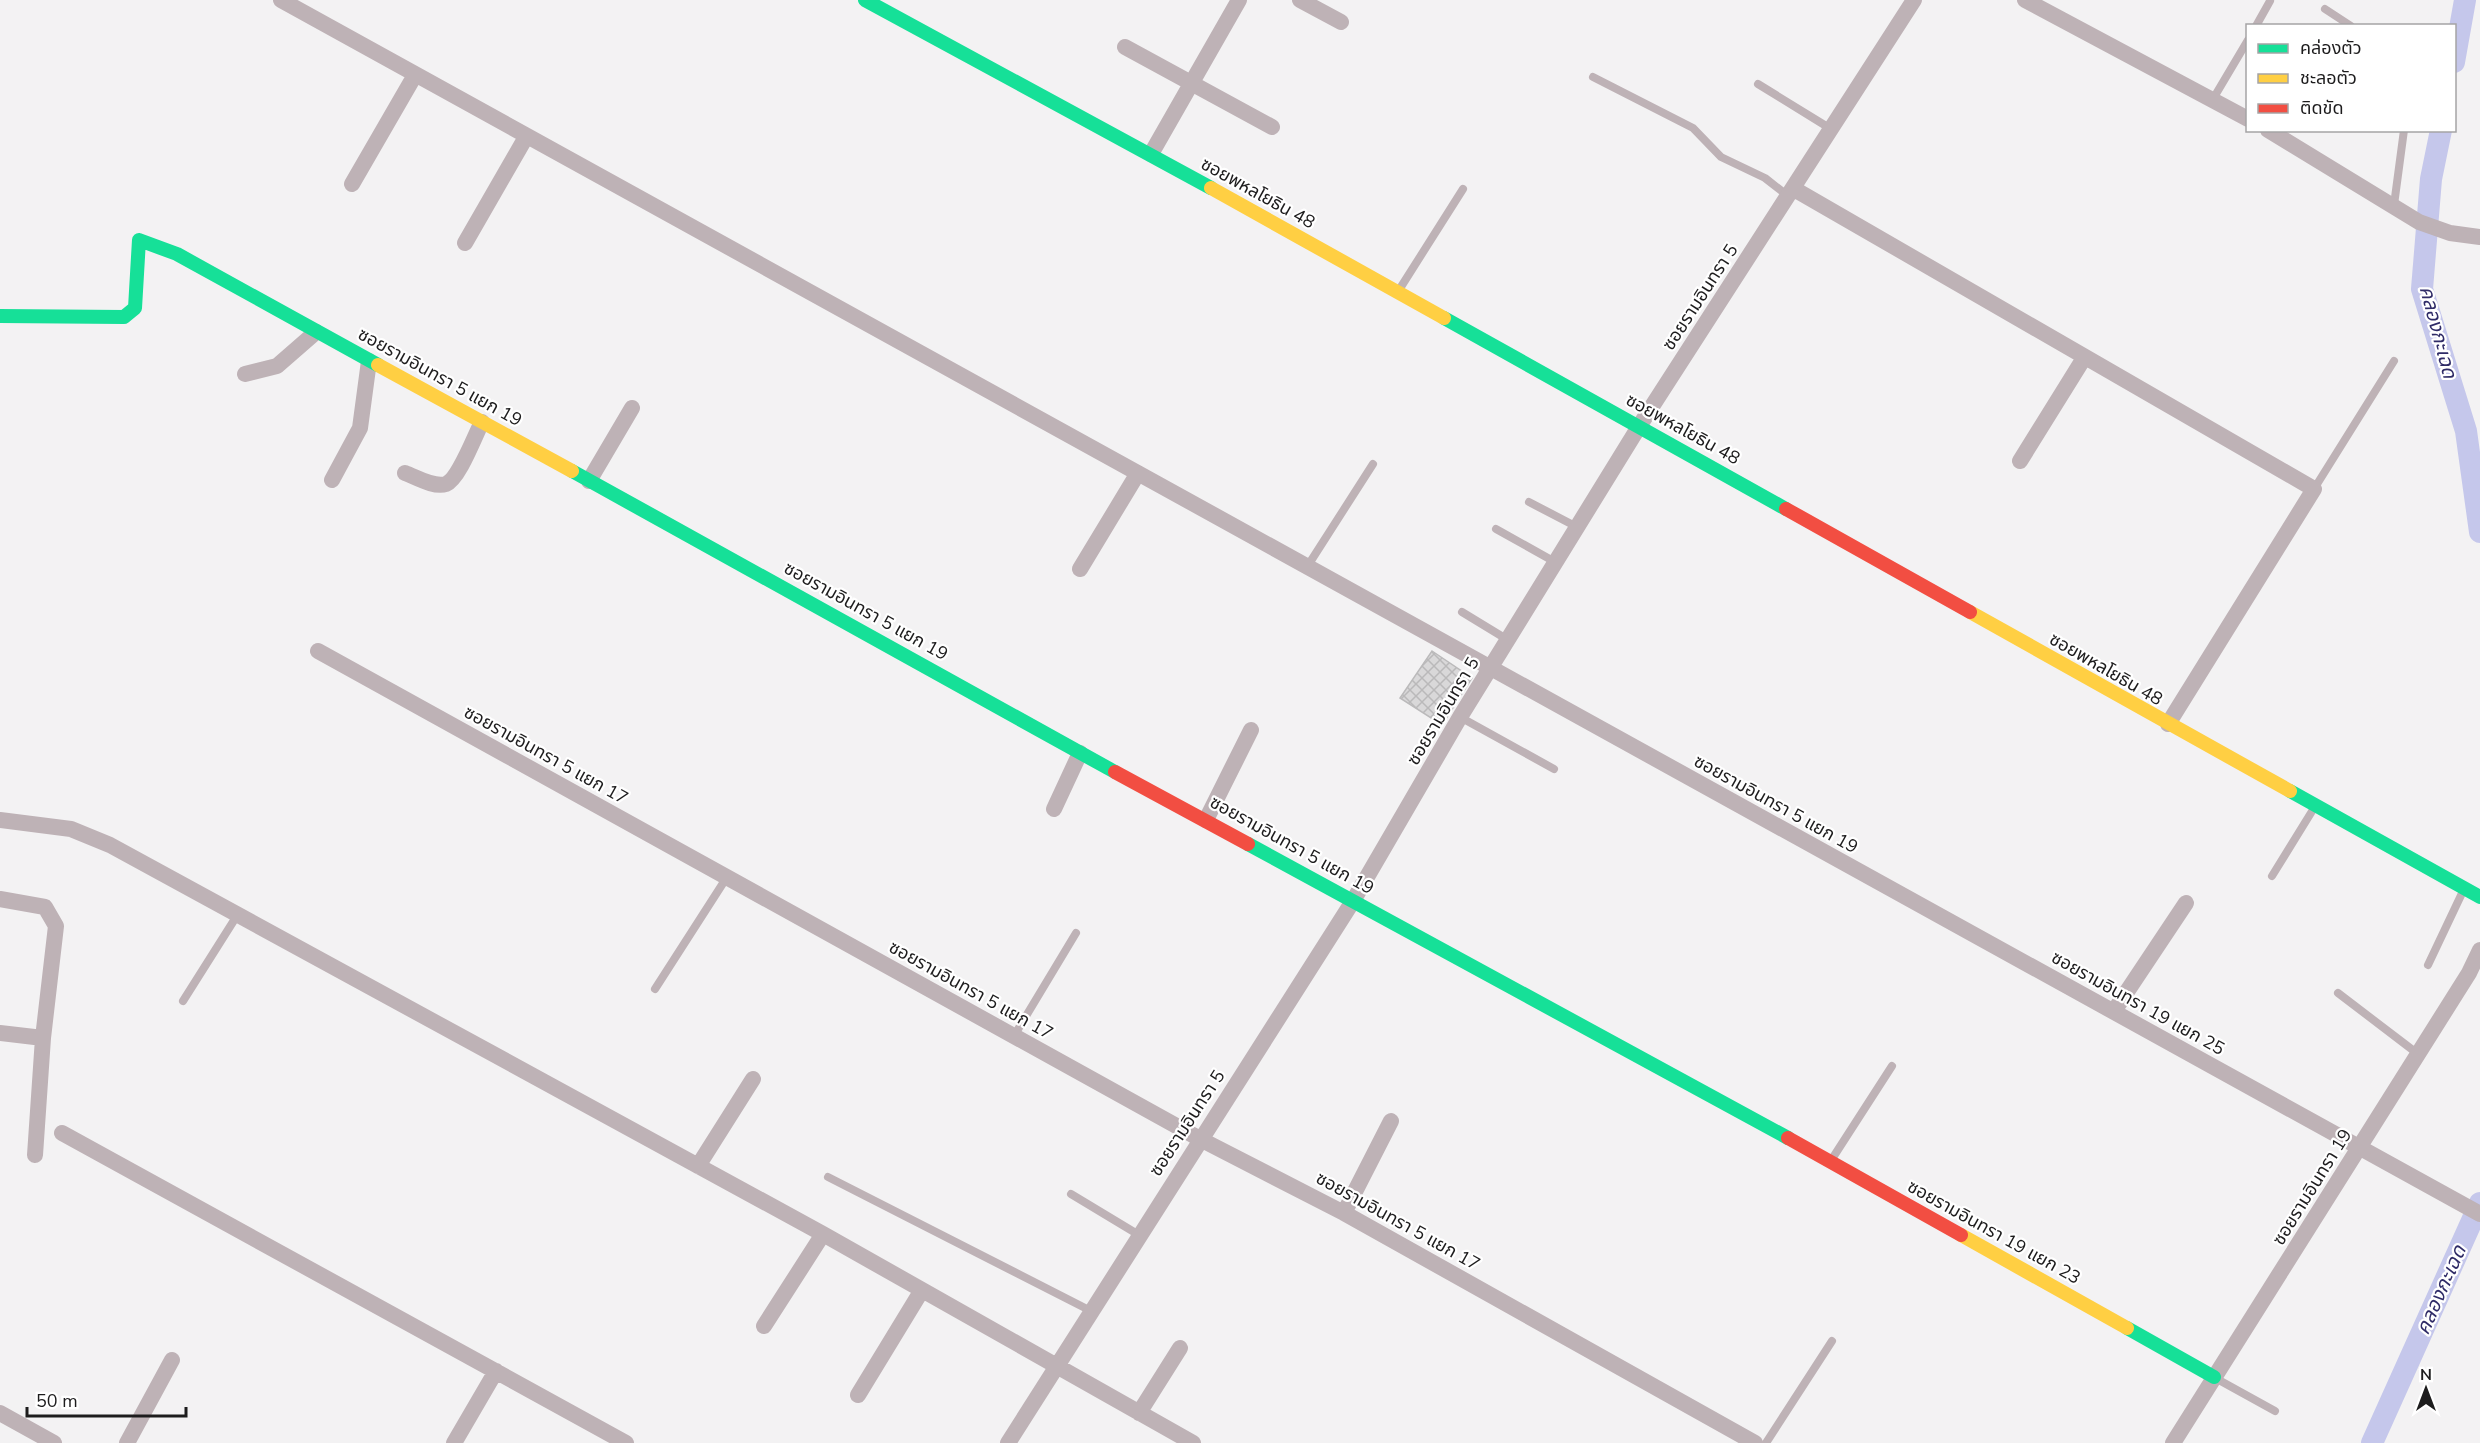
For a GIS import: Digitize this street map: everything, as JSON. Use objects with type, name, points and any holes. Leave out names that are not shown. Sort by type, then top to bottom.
[{"type":"street","name":"ซอยรามอินทรา 5 แยก 19","points":[[281,0],[1897,893]]},
{"type":"street","name":"ซอยพหลโยธิน 48","points":[[865,0],[1151,154],[1640,425],[2315,807],[2480,897]]},
{"type":"street","points":[[1151,154],[1239,0]]},
{"type":"street","points":[[1300,0],[1341,22]]},
{"type":"street","name":"ซอยรามอินทรา 5","points":[[1008,1443],[1353,901],[1460,717],[1640,425],[1914,0]]},
{"type":"street","points":[[2025,0],[2246,117]]},
{"type":"street","points":[[1125,47],[1272,126]]},
{"type":"street","points":[[352,184],[415,75]]},
{"type":"street","points":[[2271,132],[2420,222],[2450,233],[2480,237]]},
{"type":"street","points":[[465,243],[526,137]]},
{"type":"street","points":[[1791,193],[2314,489],[2168,724]]},
{"type":"street","name":"ซอยรามอินทรา 5 แยก 19","points":[[0,316],[124,317],[135,308],[139,240],[177,254],[1080,753],[1755,1120]]},
{"type":"street","points":[[245,374],[277,366],[316,332]]},
{"type":"street","points":[[2020,461],[2084,358]]},
{"type":"street","points":[[332,480],[360,429],[369,361]]},
{"type":"street","points":[[589,481],[632,408]]},
{"type":"street","points":[[405,473],[434,484],[446,484],[454,478],[482,422]]},
{"type":"street","points":[[1080,569],[1138,473]]},
{"type":"street","name":"ซอยรามอินทรา 5 แยก 17","points":[[318,651],[1200,1139],[1344,1213],[1607,1358],[1755,1443]]},
{"type":"street","points":[[1206,820],[1251,730]]},
{"type":"street","points":[[1054,809],[1080,753]]},
{"type":"street","points":[[0,820],[71,829],[96,838],[823,1234],[1193,1443]]},
{"type":"street","name":"ซอยรามอินทรา 19 แยก 25","points":[[1897,893],[2480,1214]]},
{"type":"street","points":[[0,898],[45,907],[56,926],[43,1038],[35,1155]]},
{"type":"street","points":[[2114,1011],[2186,903]]},
{"type":"street","name":"ซอยรามอินทรา 19","points":[[2173,1443],[2469,973],[2480,950]]},
{"type":"street","points":[[0,1033],[43,1038]]},
{"type":"street","points":[[698,1166],[753,1079]]},
{"type":"street","name":"ซอยรามอินทรา 19 แยก 23","points":[[1755,1120],[2214,1377]]},
{"type":"street","points":[[1344,1213],[1391,1121]]},
{"type":"street","points":[[62,1133],[626,1443]]},
{"type":"street","points":[[764,1326],[823,1234]]},
{"type":"street","points":[[858,1395],[922,1290]]},
{"type":"street","points":[[1139,1413],[1180,1348]]},
{"type":"street","points":[[127,1443],[172,1359]]},
{"type":"street","points":[[454,1443],[496,1371]]},
{"type":"street","points":[[0,1413],[54,1443]]},
{"type":"street","points":[[0,1425],[18,1423]]},
{"type":"lane","points":[[2257,24],[2270,1]]},
{"type":"lane","points":[[2325,9],[2348,24]]},
{"type":"lane","points":[[2213,99],[2246,42]]},
{"type":"lane","points":[[1593,77],[1693,128],[1721,157],[1791,193]]},
{"type":"lane","points":[[1758,84],[1832,130]]},
{"type":"lane","points":[[2394,205],[2404,132]]},
{"type":"lane","points":[[1398,291],[1463,189]]},
{"type":"lane","points":[[2314,489],[2394,361]]},
{"type":"lane","points":[[1307,567],[1373,464]]},
{"type":"lane","points":[[1529,502],[1577,527]]},
{"type":"lane","points":[[1496,529],[1556,562]]},
{"type":"lane","points":[[1462,612],[1509,640]]},
{"type":"lane","points":[[1460,717],[1554,769]]},
{"type":"lane","points":[[2272,876],[2315,807]]},
{"type":"lane","points":[[655,989],[727,877]]},
{"type":"lane","points":[[2428,965],[2466,889]]},
{"type":"lane","points":[[183,1001],[238,915]]},
{"type":"lane","points":[[1014,1036],[1076,933]]},
{"type":"lane","points":[[2338,993],[2418,1054]]},
{"type":"lane","points":[[1830,1161],[1892,1066]]},
{"type":"lane","points":[[828,1177],[1091,1311]]},
{"type":"lane","points":[[1071,1194],[1139,1235]]},
{"type":"lane","points":[[1766,1443],[1832,1341]]},
{"type":"lane","points":[[2214,1377],[2275,1411]]},
{"type":"building","points":[[1432,651],[1472,678],[1442,725],[1400,698]]},
{"type":"waterway","name":"คลองกะเฉด","points":[[2456,51],[2465,0]]},
{"type":"waterway","name":"คลองกะเฉด","points":[[2441,132],[2431,179],[2422,289],[2466,431],[2480,532]]},
{"type":"waterway","name":"คลองกะเฉด","points":[[2372,1443],[2480,1203]]},
{"type":"traffic: fast","points":[[865,0],[1211,188]]},
{"type":"traffic: fast","points":[[0,316],[124,317],[135,308],[139,240],[177,254],[378,365]]},
{"type":"traffic: fast","points":[[1444,318],[1786,509]]},
{"type":"traffic: fast","points":[[572,471],[1115,772]]},
{"type":"traffic: fast","points":[[2290,791],[2480,897]]},
{"type":"traffic: fast","points":[[1248,844],[1788,1138]]},
{"type":"traffic: fast","points":[[2127,1328],[2214,1377]]},
{"type":"traffic: slow","points":[[1211,188],[1444,318]]},
{"type":"traffic: slow","points":[[378,365],[572,471]]},
{"type":"traffic: slow","points":[[1970,612],[2290,791]]},
{"type":"traffic: slow","points":[[1961,1235],[2127,1328]]},
{"type":"traffic: jam","points":[[1786,509],[1970,612]]},
{"type":"traffic: jam","points":[[1115,772],[1248,844]]},
{"type":"traffic: jam","points":[[1788,1138],[1961,1235]]}]
